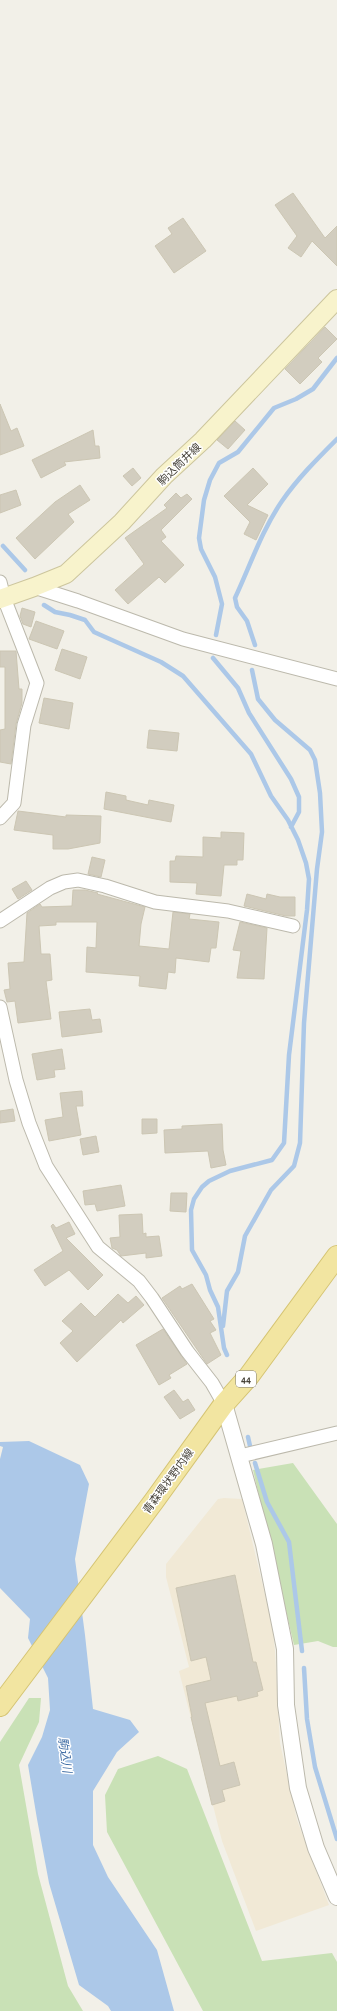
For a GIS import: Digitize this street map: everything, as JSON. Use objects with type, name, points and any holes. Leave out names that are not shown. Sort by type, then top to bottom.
[{"type":"main road","name":"駒込筒井線","points":[[1,593],[34,588],[66,574],[122,522],[164,476],[203,440],[337,299]]},
{"type":"main road","name":"青森環状野内線","points":[[0,1706],[154,1501],[224,1404],[249,1376],[337,1256]]},
{"type":"street","points":[[34,588],[78,601],[183,639],[337,679]]},
{"type":"street","points":[[0,818],[14,803],[24,725],[37,683],[1,593]]},
{"type":"street","points":[[0,921],[50,888],[64,882],[78,880],[105,886],[155,902],[228,912],[293,926]]},
{"type":"street","points":[[0,1007],[3,1037],[29,1123],[46,1166],[98,1247],[139,1281],[148,1292],[186,1351],[212,1383],[224,1404],[264,1544],[285,1650],[286,1706],[298,1788],[316,1848],[337,1897]]},
{"type":"street","points":[[240,1456],[337,1433]]},
{"type":"shaded area","points":[[218,1499],[242,1499],[272,1624],[280,1743],[297,1820],[329,1905],[256,1931],[222,1841],[179,1671],[189,1667],[166,1577],[166,1564]]},
{"type":"green space","points":[[293,1463],[337,1524],[337,1647],[333,1647],[318,1641],[294,1645],[253,1470]]},
{"type":"green space","points":[[29,1698],[41,1698],[39,1722],[19,1765],[38,1874],[68,1986],[83,2011],[0,2011],[0,1742]]},
{"type":"green space","points":[[158,1756],[187,1769],[262,1961],[332,1953],[337,1962],[337,2011],[203,2011],[107,1832],[105,1795],[118,1769]]},
{"type":"water","name":"駒込川","points":[[29,1441],[80,1465],[89,1484],[75,1559],[93,1709],[130,1720],[139,1732],[117,1752],[93,1791],[93,1845],[108,1877],[157,1950],[174,2011],[111,2011],[108,2006],[79,1985],[49,1883],[28,1765],[42,1737],[50,1710],[48,1678],[28,1638],[30,1619],[0,1588],[0,1459],[3,1447],[0,1446],[0,1442]]},
{"type":"building","points":[[293,193],[325,238],[337,226],[337,266],[312,241],[301,257],[288,248],[297,236],[275,205]]},
{"type":"building","points":[[183,218],[206,251],[174,273],[155,246],[172,234],[168,228]]},
{"type":"building","points":[[325,327],[337,339],[318,358],[322,362],[300,384],[285,369]]},
{"type":"building","points":[[0,404],[11,431],[17,428],[24,446],[0,455]]},
{"type":"building","points":[[235,421],[245,430],[228,449],[217,440]]},
{"type":"building","points":[[93,430],[95,446],[99,446],[100,458],[64,462],[66,465],[41,478],[32,460]]},
{"type":"building","points":[[133,468],[141,478],[132,486],[123,476]]},
{"type":"building","points":[[253,468],[268,484],[247,505],[268,515],[256,540],[244,534],[250,522],[224,496]]},
{"type":"building","points":[[80,485],[90,500],[68,514],[74,522],[35,559],[16,538],[55,502]]},
{"type":"building","points":[[16,490],[21,505],[0,513],[0,495]]},
{"type":"building","points":[[176,493],[181,498],[187,494],[192,499],[161,530],[166,537],[161,541],[184,565],[165,583],[159,577],[128,604],[115,590],[144,564],[125,538],[167,508],[164,505]]},
{"type":"building","points":[[22,608],[35,612],[31,627],[23,624],[20,616]]},
{"type":"building","points":[[36,621],[64,631],[57,649],[29,639]]},
{"type":"building","points":[[62,649],[87,657],[80,679],[55,670]]},
{"type":"building","points":[[0,651],[16,651],[19,689],[22,689],[22,703],[16,724],[11,764],[0,762],[0,730],[5,729],[5,667],[0,667]]},
{"type":"building","points":[[44,698],[73,703],[69,729],[39,723]]},
{"type":"building","points":[[149,730],[179,733],[177,751],[147,748]]},
{"type":"building","points":[[106,792],[126,796],[126,800],[148,805],[149,800],[174,805],[171,822],[104,809]]},
{"type":"building","points":[[18,811],[66,817],[66,815],[101,816],[100,843],[68,849],[53,849],[53,835],[14,830]]},
{"type":"building","points":[[221,832],[244,833],[243,860],[237,860],[237,865],[224,865],[221,896],[196,894],[197,883],[170,882],[170,861],[175,861],[176,856],[203,857],[203,837],[221,838]]},
{"type":"building","points":[[92,857],[105,860],[101,877],[88,874]]},
{"type":"building","points":[[26,881],[32,890],[18,899],[12,889]]},
{"type":"building","points":[[73,890],[85,890],[98,893],[97,894],[145,907],[141,924],[139,946],[169,949],[173,912],[190,914],[189,919],[219,922],[216,948],[211,948],[209,962],[176,958],[175,973],[168,972],[166,989],[139,986],[140,976],[86,972],[87,947],[96,948],[97,922],[56,922],[56,925],[39,926],[41,954],[50,954],[52,980],[46,981],[51,1019],[18,1023],[15,1001],[7,1002],[4,990],[10,989],[8,963],[24,962],[27,913],[40,904],[42,907],[72,906]]},
{"type":"building","points":[[247,894],[266,899],[267,894],[280,897],[295,897],[295,916],[286,916],[244,906]]},
{"type":"building","points":[[240,922],[267,928],[264,979],[237,978],[241,951],[233,950]]},
{"type":"building","points":[[90,1009],[92,1020],[100,1019],[102,1032],[62,1037],[59,1012]]},
{"type":"building","points":[[62,1049],[65,1069],[54,1070],[55,1077],[37,1080],[32,1054]]},
{"type":"building","points":[[82,1091],[83,1106],[76,1106],[81,1135],[49,1141],[45,1120],[63,1117],[60,1093]]},
{"type":"building","points":[[13,1109],[15,1121],[0,1123],[0,1111]]},
{"type":"building","points":[[142,1119],[157,1119],[157,1133],[142,1134]]},
{"type":"building","points":[[222,1124],[223,1150],[226,1165],[211,1168],[208,1151],[165,1153],[164,1130],[182,1129],[182,1126]]},
{"type":"building","points":[[96,1136],[99,1152],[83,1155],[80,1139]]},
{"type":"building","points":[[121,1185],[125,1206],[97,1211],[95,1204],[85,1205],[83,1191]]},
{"type":"building","points":[[171,1193],[187,1193],[186,1212],[170,1211]]},
{"type":"building","points":[[142,1214],[143,1234],[146,1233],[146,1237],[159,1236],[162,1256],[146,1258],[146,1253],[121,1256],[117,1250],[112,1248],[110,1238],[120,1237],[119,1215]]},
{"type":"building","points":[[69,1222],[75,1234],[66,1238],[103,1275],[88,1290],[69,1270],[45,1286],[34,1270],[63,1251],[51,1226],[53,1224],[56,1228]]},
{"type":"building","points":[[192,1284],[214,1319],[210,1321],[216,1330],[210,1333],[221,1355],[207,1364],[162,1298],[180,1286],[182,1289]]},
{"type":"building","points":[[118,1294],[128,1303],[136,1296],[144,1305],[123,1323],[121,1320],[77,1362],[60,1343],[73,1331],[62,1321],[81,1303],[95,1317]]},
{"type":"building","points":[[163,1329],[187,1364],[169,1375],[171,1378],[159,1385],[136,1345]]},
{"type":"building","points":[[174,1390],[183,1402],[188,1399],[195,1410],[180,1419],[164,1397]]},
{"type":"building","points":[[235,1575],[253,1662],[256,1662],[263,1690],[257,1692],[258,1696],[238,1701],[237,1696],[205,1703],[220,1766],[234,1762],[240,1785],[222,1790],[225,1801],[212,1805],[191,1717],[186,1686],[211,1680],[206,1657],[191,1661],[176,1588]]},
{"type":"waterway","points":[[216,635],[222,604],[215,577],[201,549],[199,538],[204,500],[210,480],[219,463],[238,452],[274,408],[296,399],[313,389],[337,358]]},
{"type":"waterway","points":[[255,645],[247,621],[237,607],[235,598],[262,536],[282,501],[315,461],[337,439]]},
{"type":"waterway","points":[[3,546],[25,570]]},
{"type":"waterway","points":[[44,605],[55,612],[85,620],[94,632],[161,662],[183,676],[251,754],[271,796],[288,820],[298,840],[306,863],[309,879],[307,910],[289,1055],[284,1143],[272,1160],[230,1171],[209,1181],[202,1187],[194,1199],[191,1210],[192,1250],[206,1275],[210,1290],[218,1307],[224,1348],[227,1355]]},
{"type":"waterway","points":[[213,658],[238,688],[249,713],[291,779],[299,797],[299,812],[291,827]]},
{"type":"waterway","points":[[223,1326],[227,1291],[238,1272],[245,1236],[271,1190],[294,1166],[300,1143],[304,1023],[317,869],[322,832],[320,793],[315,760],[310,750],[275,720],[258,699],[252,670]]},
{"type":"waterway","points":[[248,1437],[250,1446]]},
{"type":"waterway","points":[[255,1463],[267,1502],[289,1542],[302,1651]]},
{"type":"waterway","points":[[304,1668],[307,1719],[315,1767],[337,1839]]}]
